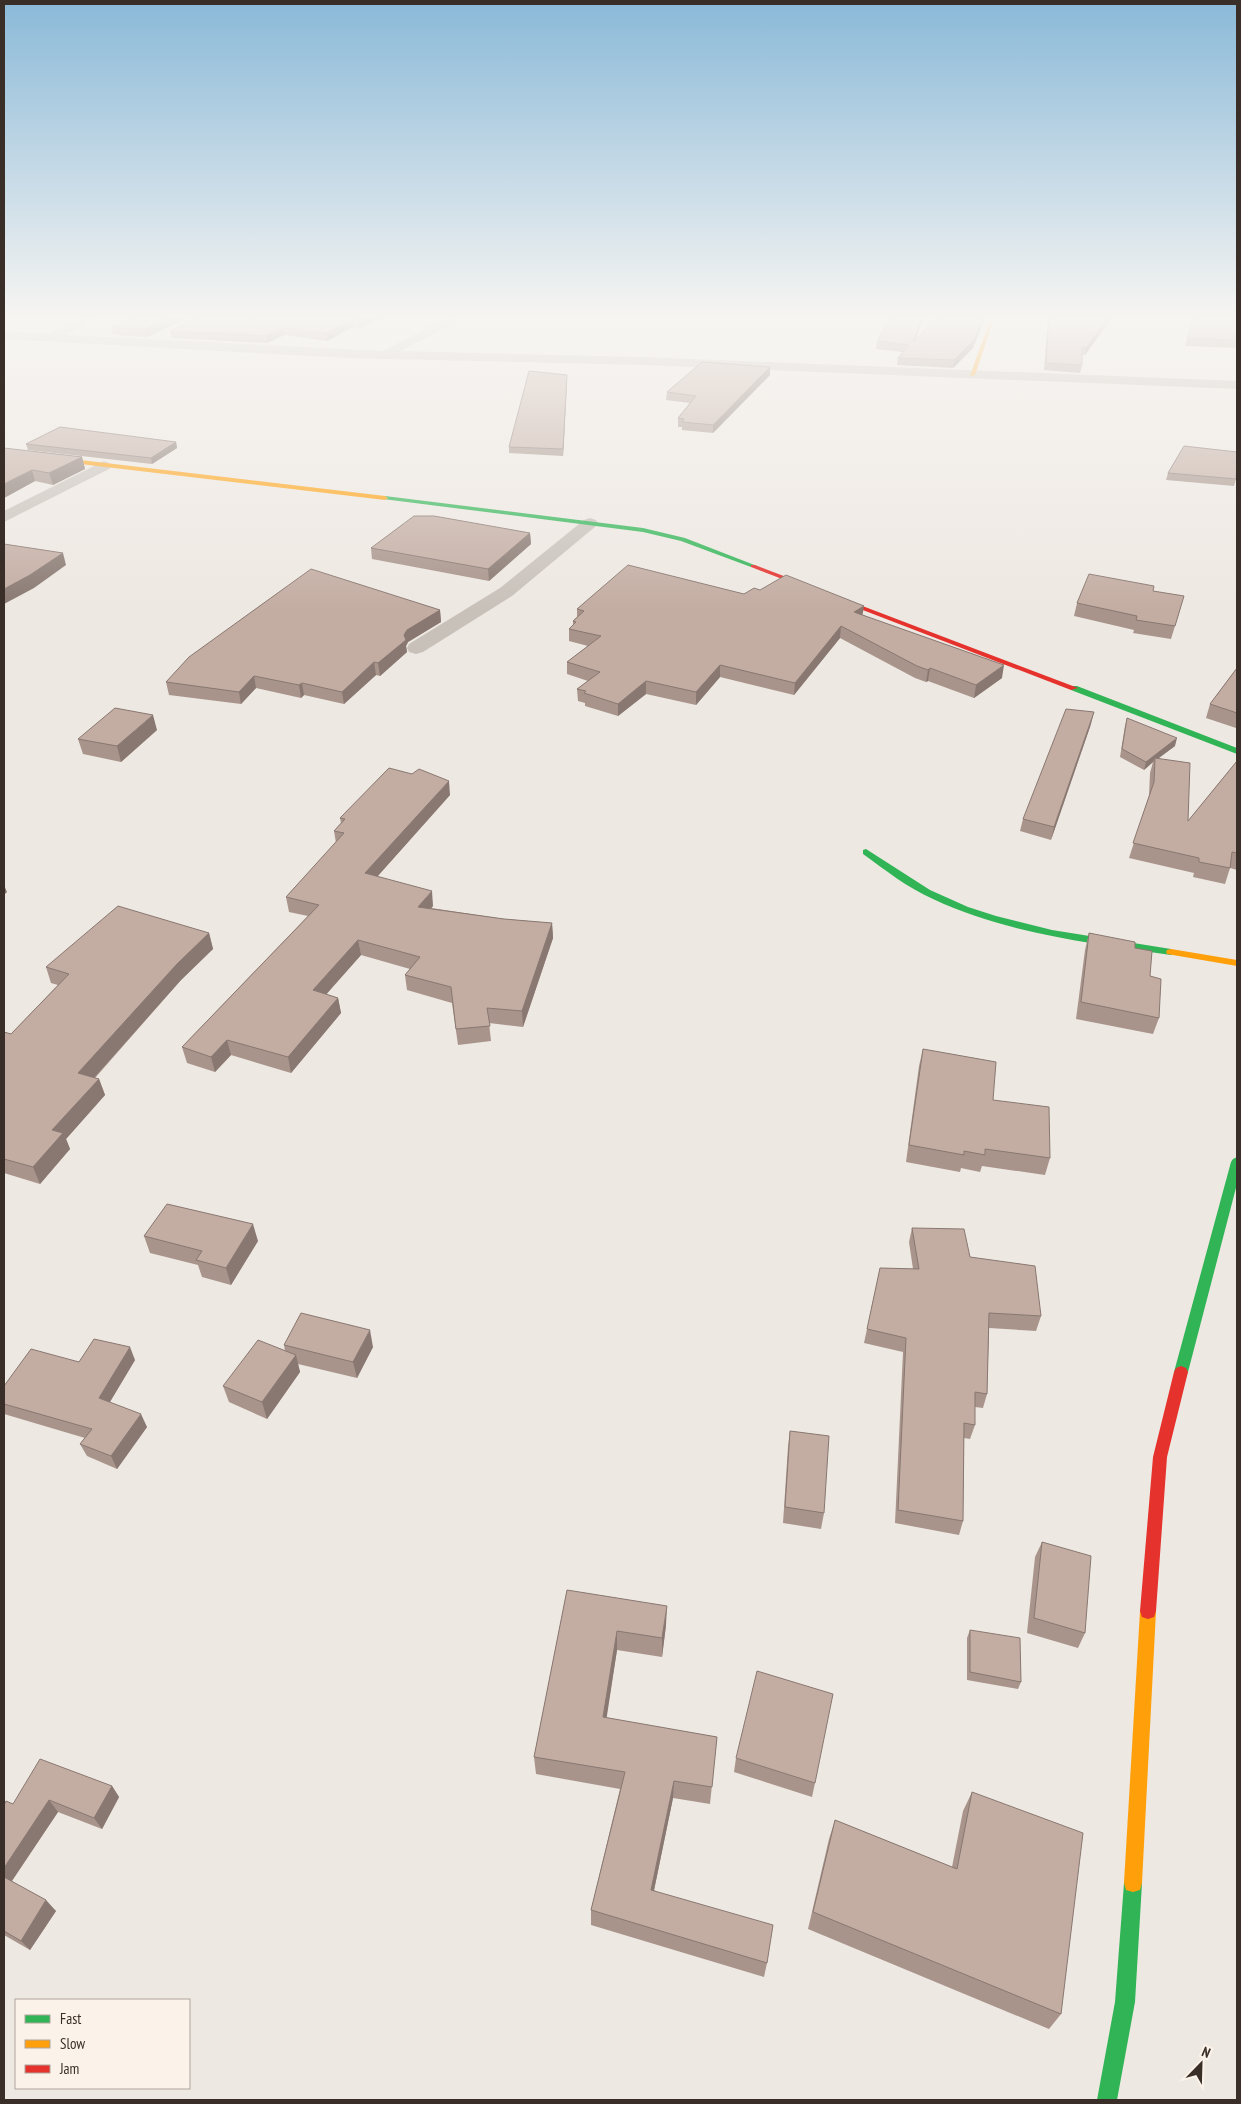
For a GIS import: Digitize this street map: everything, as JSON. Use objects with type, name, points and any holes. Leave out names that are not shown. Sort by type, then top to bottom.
[{"type":"street","points":[[4,453],[590,523],[643,530],[683,539],[1237,751]]},
{"type":"street","points":[[4,517],[104,466]]},
{"type":"street","points":[[416,648],[506,592],[590,523]]},
{"type":"street","points":[[866,852],[924,891],[962,909],[989,918],[1023,928],[1237,963]]},
{"type":"street","points":[[1107,2100],[1125,2002],[1143,1731],[1150,1573],[1160,1457],[1203,1286],[1237,1162]]},
{"type":"building","points":[[518,414],[565,414],[563,449],[509,447]]},
{"type":"building","points":[[681,414],[724,414],[713,425],[682,422],[684,419],[678,418]]},
{"type":"building","points":[[60,427],[176,442],[151,458],[26,444]]},
{"type":"building","points":[[1184,446],[1237,452],[1236,479],[1168,473]]},
{"type":"building","points":[[4,448],[82,457],[49,473],[32,470],[4,484]]},
{"type":"building","points":[[414,516],[434,516],[530,533],[488,569],[371,548]]},
{"type":"building","points":[[4,544],[63,553],[30,575],[4,589]]},
{"type":"building","points":[[628,565],[744,594],[754,588],[760,590],[786,575],[864,606],[854,612],[1004,665],[976,685],[930,668],[928,670],[917,666],[841,626],[795,683],[720,665],[696,692],[646,681],[618,704],[577,689],[600,672],[567,662],[601,636],[569,629],[576,622],[573,621],[584,611],[577,609]]},
{"type":"building","points":[[311,569],[440,610],[407,630],[404,635],[406,640],[378,663],[374,662],[342,692],[302,683],[299,685],[254,676],[239,692],[166,682],[189,657]]},
{"type":"building","points":[[1089,574],[1154,586],[1153,591],[1184,596],[1175,626],[1136,620],[1137,616],[1077,603]]},
{"type":"building","points":[[1237,668],[1237,713],[1210,704]]},
{"type":"building","points":[[115,708],[153,715],[117,746],[78,739]]},
{"type":"building","points":[[1066,709],[1094,712],[1054,827],[1023,819]]},
{"type":"building","points":[[1127,718],[1177,738],[1146,762],[1122,749]]},
{"type":"building","points":[[1155,758],[1190,763],[1188,821],[1237,761],[1237,853],[1232,852],[1230,868],[1199,862],[1199,858],[1133,843],[1154,782]]},
{"type":"building","points":[[389,768],[412,774],[419,769],[449,781],[365,873],[432,891],[418,907],[504,919],[552,923],[522,1011],[487,1008],[490,1026],[456,1029],[451,987],[405,975],[420,957],[358,940],[313,990],[338,998],[288,1057],[227,1040],[211,1057],[182,1047],[319,905],[286,897],[344,833],[334,831],[345,819],[340,818]]},
{"type":"building","points":[[118,906],[209,933],[177,964],[78,1073],[99,1079],[52,1130],[63,1133],[33,1167],[4,1159],[4,1032],[11,1034],[69,974],[46,967]]},
{"type":"building","points":[[1089,933],[1135,942],[1135,948],[1152,951],[1150,976],[1161,979],[1159,1018],[1081,1002]]},
{"type":"building","points":[[923,1049],[996,1062],[993,1100],[1049,1107],[1050,1158],[985,1149],[985,1155],[964,1151],[964,1155],[909,1145]]},
{"type":"building","points":[[167,1204],[253,1224],[226,1268],[196,1260],[202,1251],[144,1236]]},
{"type":"building","points":[[912,1228],[964,1229],[970,1257],[1035,1266],[1041,1316],[989,1313],[987,1394],[975,1392],[975,1425],[964,1423],[963,1521],[898,1510],[906,1338],[867,1329],[880,1268],[919,1269]]},
{"type":"building","points":[[301,1313],[370,1330],[353,1362],[284,1345]]},
{"type":"building","points":[[94,1339],[130,1347],[99,1398],[141,1414],[111,1456],[80,1444],[92,1429],[4,1404],[4,1386],[31,1349],[79,1362]]},
{"type":"building","points":[[258,1340],[296,1355],[262,1402],[223,1386]]},
{"type":"building","points":[[790,1431],[829,1436],[824,1513],[785,1507]]},
{"type":"building","points":[[1042,1542],[1091,1556],[1085,1633],[1034,1618]]},
{"type":"building","points":[[567,1590],[667,1606],[662,1638],[617,1631],[603,1717],[717,1737],[712,1787],[674,1781],[651,1890],[773,1925],[767,1963],[591,1910],[625,1772],[534,1757]]},
{"type":"building","points":[[970,1630],[1020,1638],[1021,1682],[970,1672]]},
{"type":"building","points":[[757,1671],[833,1694],[815,1783],[736,1758]]},
{"type":"building","points":[[40,1759],[112,1786],[94,1818],[49,1800],[4,1868],[4,1805],[6,1801],[13,1804]]},
{"type":"building","points":[[972,1792],[1083,1833],[1061,2014],[813,1912],[835,1820],[957,1869]]},
{"type":"building","points":[[4,1877],[46,1900],[21,1941],[4,1931]]},
{"type":"traffic: fast","points":[[385,498],[643,530],[683,539],[753,566]]},
{"type":"traffic: fast","points":[[1074,688],[1237,751]]},
{"type":"traffic: fast","points":[[866,852],[900,876],[936,897],[993,919],[1052,933],[1171,952]]},
{"type":"traffic: fast","points":[[1181,1372],[1237,1162]]},
{"type":"traffic: fast","points":[[1107,2100],[1125,2002],[1133,1883]]},
{"type":"traffic: slow","points":[[4,453],[385,498]]},
{"type":"traffic: slow","points":[[1171,952],[1237,963]]},
{"type":"traffic: slow","points":[[1133,1883],[1148,1611]]},
{"type":"traffic: jam","points":[[753,566],[1074,688]]},
{"type":"traffic: jam","points":[[1148,1611],[1160,1457],[1181,1372]]}]
